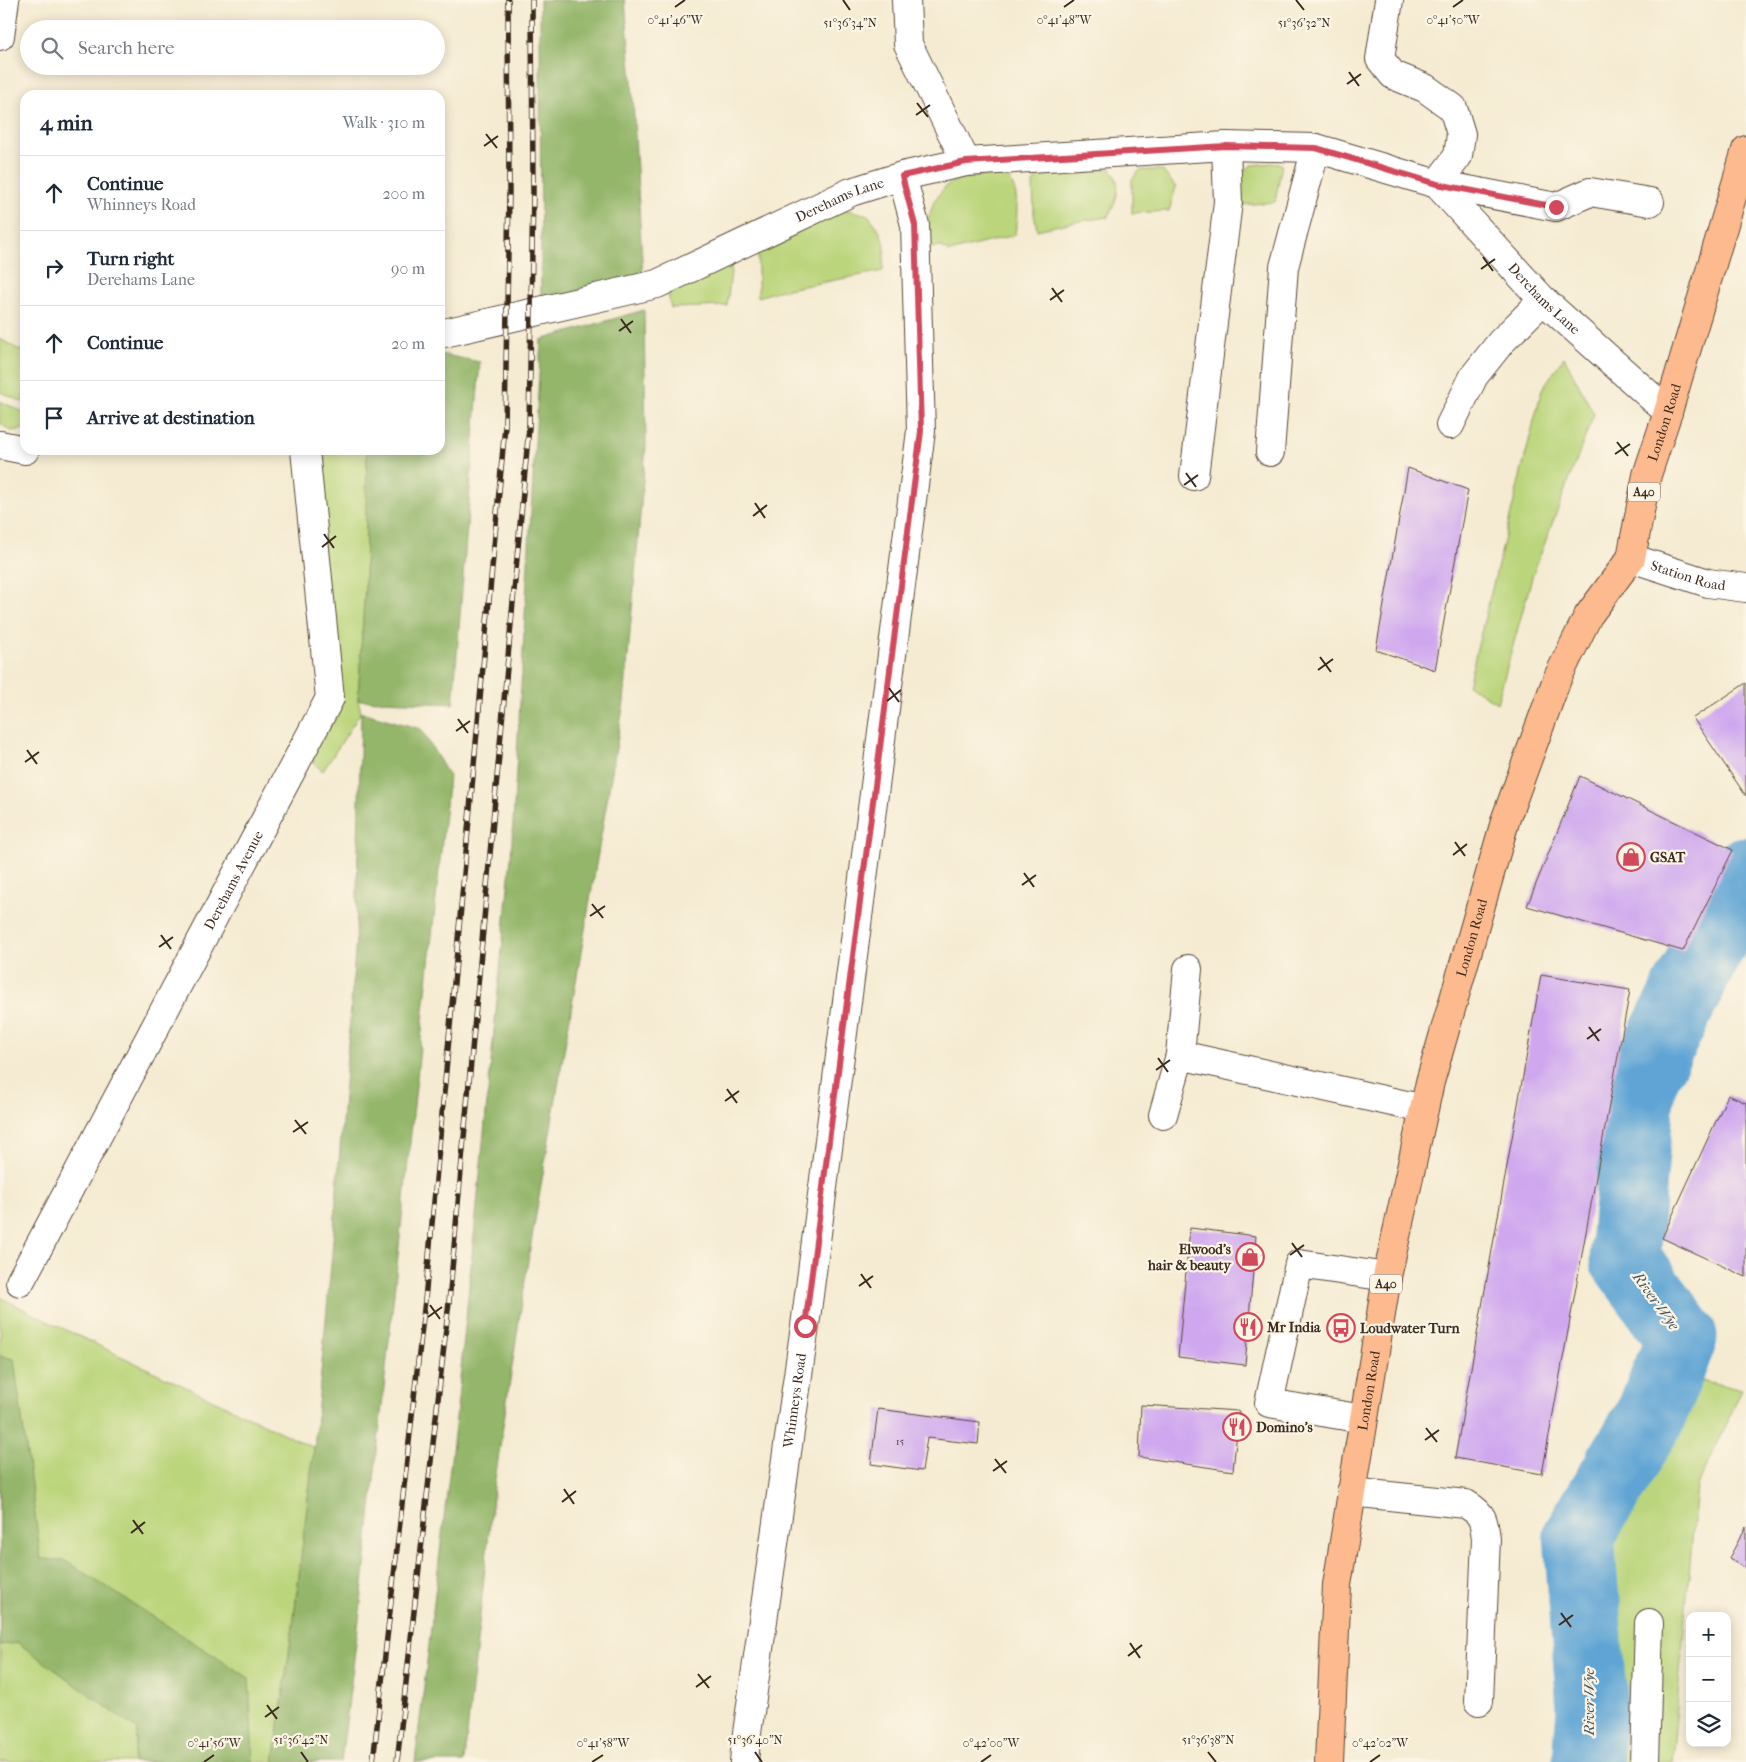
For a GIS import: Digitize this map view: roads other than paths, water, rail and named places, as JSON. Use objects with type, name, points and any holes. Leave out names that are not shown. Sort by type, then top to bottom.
[{"type":"main road","name":"London Road","points":[[1328,1762],[1337,1586],[1387,1277],[1430,1082],[1506,818],[1556,678],[1588,616],[1631,558],[1647,475],[1668,412],[1746,150]]},
{"type":"street","points":[[0,36],[5,0]]},
{"type":"street","points":[[906,0],[908,44],[966,162]]},
{"type":"street","points":[[1390,0],[1380,59],[1393,74],[1425,88],[1453,108],[1461,134],[1458,156],[1437,184],[1556,207],[1590,192],[1650,202]]},
{"type":"street","points":[[1194,476],[1228,202],[1226,146]]},
{"type":"street","name":"Derehams Lane","points":[[445,333],[658,284],[851,192],[902,176],[966,162],[1226,146],[1316,148],[1437,184],[1543,300],[1668,412]]},
{"type":"street","points":[[1270,452],[1284,268],[1316,148]]},
{"type":"street","name":"Whinneys Road","points":[[744,1762],[805,1326],[921,431],[915,225],[902,176]]},
{"type":"street","points":[[1450,425],[1474,376],[1501,342],[1543,300]]},
{"type":"street","points":[[0,445],[20,449]]},
{"type":"street","name":"Derehams Avenue","points":[[20,1282],[330,698],[306,455]]},
{"type":"street","name":"Station Road","points":[[1631,558],[1708,583],[1746,588]]},
{"type":"street","points":[[1163,1115],[1180,1055],[1188,968]]},
{"type":"street","points":[[1180,1055],[1424,1109]]},
{"type":"street","points":[[1363,1419],[1269,1403],[1299,1264],[1387,1277]]},
{"type":"street","points":[[1352,1492],[1466,1504],[1477,1510],[1484,1522],[1486,1540],[1479,1701]]},
{"type":"street","points":[[1645,1762],[1649,1623]]},
{"type":"waterway","name":"River Wye","points":[[1588,1762],[1592,1708],[1579,1535],[1651,1415],[1682,1337],[1625,1259],[1640,1084],[1746,872]]},
{"type":"railway","points":[[373,1762],[425,1300],[505,426],[509,191],[508,0]]},
{"type":"railway","points":[[397,1762],[449,1302],[529,427],[533,191],[532,0]]},
{"type":"place","name":"GSAT","points":[[1631,857]]},
{"type":"place","name":"Elwood’s hair & beauty","points":[[1250,1257]]},
{"type":"place","name":"Mr India","points":[[1248,1327]]},
{"type":"place","name":"Loudwater Turn","points":[[1341,1328]]},
{"type":"place","name":"Domino's","points":[[1237,1427]]}]
